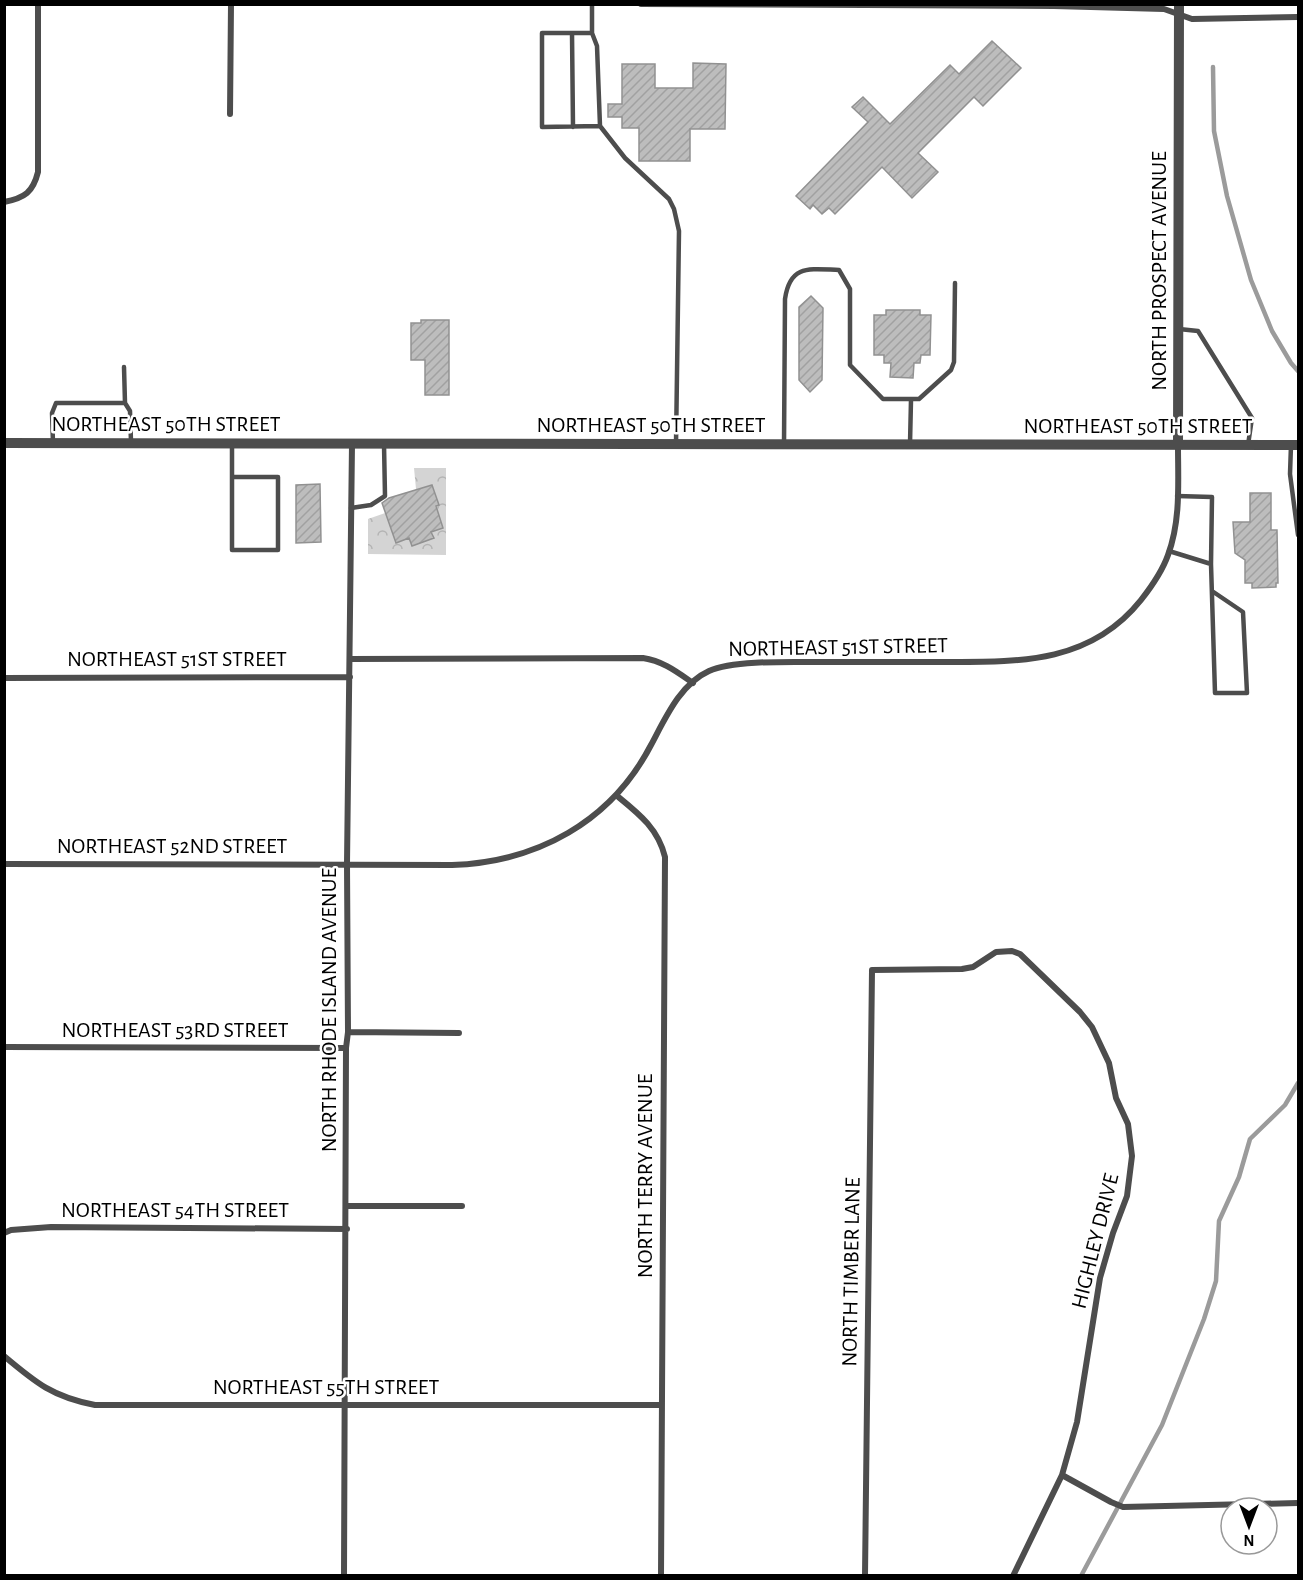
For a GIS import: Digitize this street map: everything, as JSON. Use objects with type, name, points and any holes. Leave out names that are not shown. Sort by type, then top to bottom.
[{"type":"street","points":[[4,202],[16,200],[31,190],[38,172],[38,4]]},
{"type":"street","points":[[230,114],[231,4]]},
{"type":"street","points":[[641,4],[1054,6],[1179,9],[1192,18],[1299,17]]},
{"type":"street","name":"NORTH PROSPECT AVENUE","points":[[1085,645],[1107,633],[1128,617],[1158,577],[1169,551],[1177,517],[1179,9]]},
{"type":"street","name":"NORTHEAST 50TH STREET","points":[[4,443],[1295,445]]},
{"type":"street","name":"NORTH RHODE ISLAND AVENUE","points":[[344,1575],[347,864],[352,444]]},
{"type":"street","name":"NORTHEAST 51ST STREET","points":[[693,683],[707,671],[720,667],[750,664],[771,662],[1016,662],[1059,654],[1085,645]]},
{"type":"street","points":[[350,659],[643,658],[665,664],[693,683]]},
{"type":"street","name":"NORTHEAST 51ST STREET","points":[[4,678],[350,677]]},
{"type":"street","name":"NORTHEAST 52ND STREET","points":[[4,864],[452,865],[499,860],[547,845],[574,830],[616,795],[640,765],[673,704],[693,683]]},
{"type":"street","name":"NORTH TERRY AVENUE","points":[[616,795],[656,833],[662,843],[664,857],[661,1575]]},
{"type":"street","name":"NORTH TIMBER LANE","points":[[866,1575],[872,970],[973,967],[996,952],[1004,951]]},
{"type":"street","name":"HIGHLEY DRIVE","points":[[1004,951],[1012,951],[1026,959],[1080,1012],[1092,1027],[1108,1063],[1116,1098],[1128,1124],[1131,1141],[1128,1196],[1113,1233],[1100,1278],[1080,1412],[1062,1475],[1013,1575]]},
{"type":"street","points":[[348,1032],[459,1033]]},
{"type":"street","name":"NORTHEAST 53RD STREET","points":[[4,1047],[346,1048]]},
{"type":"street","points":[[347,1206],[462,1206]]},
{"type":"street","name":"NORTHEAST 54TH STREET","points":[[4,1233],[11,1230],[51,1227],[347,1229]]},
{"type":"street","name":"NORTHEAST 55TH STREET","points":[[4,1356],[47,1390],[62,1397],[95,1405],[662,1405]]},
{"type":"street","points":[[1062,1475],[1124,1507],[1299,1503]]},
{"type":"lane","points":[[592,4],[592,33],[597,46],[600,126],[625,158],[669,199],[677,219],[679,231],[676,445]]},
{"type":"lane","points":[[592,33],[542,33],[542,127],[600,126]]},
{"type":"lane","points":[[572,33],[573,127]]},
{"type":"lane","points":[[784,445],[785,299],[790,281],[799,272],[806,269],[839,270],[850,289],[850,365],[884,399],[911,400],[923,397],[953,366],[955,283]]},
{"type":"lane","points":[[1179,329],[1198,331],[1252,418],[1248,445]]},
{"type":"lane","points":[[124,367],[125,403],[130,411],[131,442]]},
{"type":"lane","points":[[910,444],[911,400]]},
{"type":"lane","points":[[53,443],[52,413],[56,404],[125,403]]},
{"type":"lane","points":[[232,444],[232,477],[232,550],[278,550],[278,477],[232,477]]},
{"type":"lane","points":[[351,508],[371,505],[385,496],[384,444]]},
{"type":"lane","points":[[1295,445],[1290,474],[1299,535]]},
{"type":"lane","points":[[1178,496],[1212,497],[1211,564],[1215,693],[1247,693],[1243,612],[1212,591]]},
{"type":"lane","points":[[1169,551],[1211,564]]},
{"type":"green space","points":[[414,468],[446,468],[446,555],[368,554],[368,519],[388,512],[396,543],[409,538],[433,538],[431,532],[439,515],[436,506],[439,505],[432,486],[417,491]]},
{"type":"building","points":[[992,41],[1021,68],[983,106],[974,97],[918,153],[938,172],[912,198],[882,167],[835,214],[829,208],[822,214],[813,205],[810,209],[796,196],[868,122],[852,107],[863,97],[890,124],[950,65],[959,74]]},
{"type":"building","points":[[693,63],[726,64],[725,129],[690,129],[690,161],[639,161],[639,128],[622,128],[622,117],[608,117],[608,104],[622,104],[622,64],[655,64],[655,88],[693,88]]},
{"type":"building","points":[[811,296],[823,308],[822,380],[810,392],[799,380],[799,307]]},
{"type":"building","points":[[886,310],[920,310],[920,315],[931,315],[930,355],[921,355],[920,363],[914,363],[913,378],[890,377],[891,363],[884,363],[884,355],[874,355],[874,315],[886,315]]},
{"type":"building","points":[[421,320],[449,320],[449,395],[425,395],[425,360],[411,360],[411,323],[421,323]]},
{"type":"building","points":[[320,484],[321,542],[296,543],[296,485]]},
{"type":"building","points":[[432,485],[439,505],[436,506],[443,528],[431,532],[434,538],[412,546],[409,538],[396,543],[382,503],[389,498]]},
{"type":"building","points":[[1250,493],[1271,493],[1271,530],[1277,530],[1278,583],[1276,587],[1252,588],[1252,583],[1245,583],[1245,560],[1235,553],[1233,522],[1250,522]]},
{"type":"waterway","points":[[1213,67],[1214,131],[1227,196],[1251,280],[1272,331],[1298,371]]},
{"type":"waterway","points":[[1081,1576],[1162,1425],[1204,1319],[1216,1281],[1219,1221],[1239,1177],[1250,1139],[1285,1105],[1298,1083]]}]
